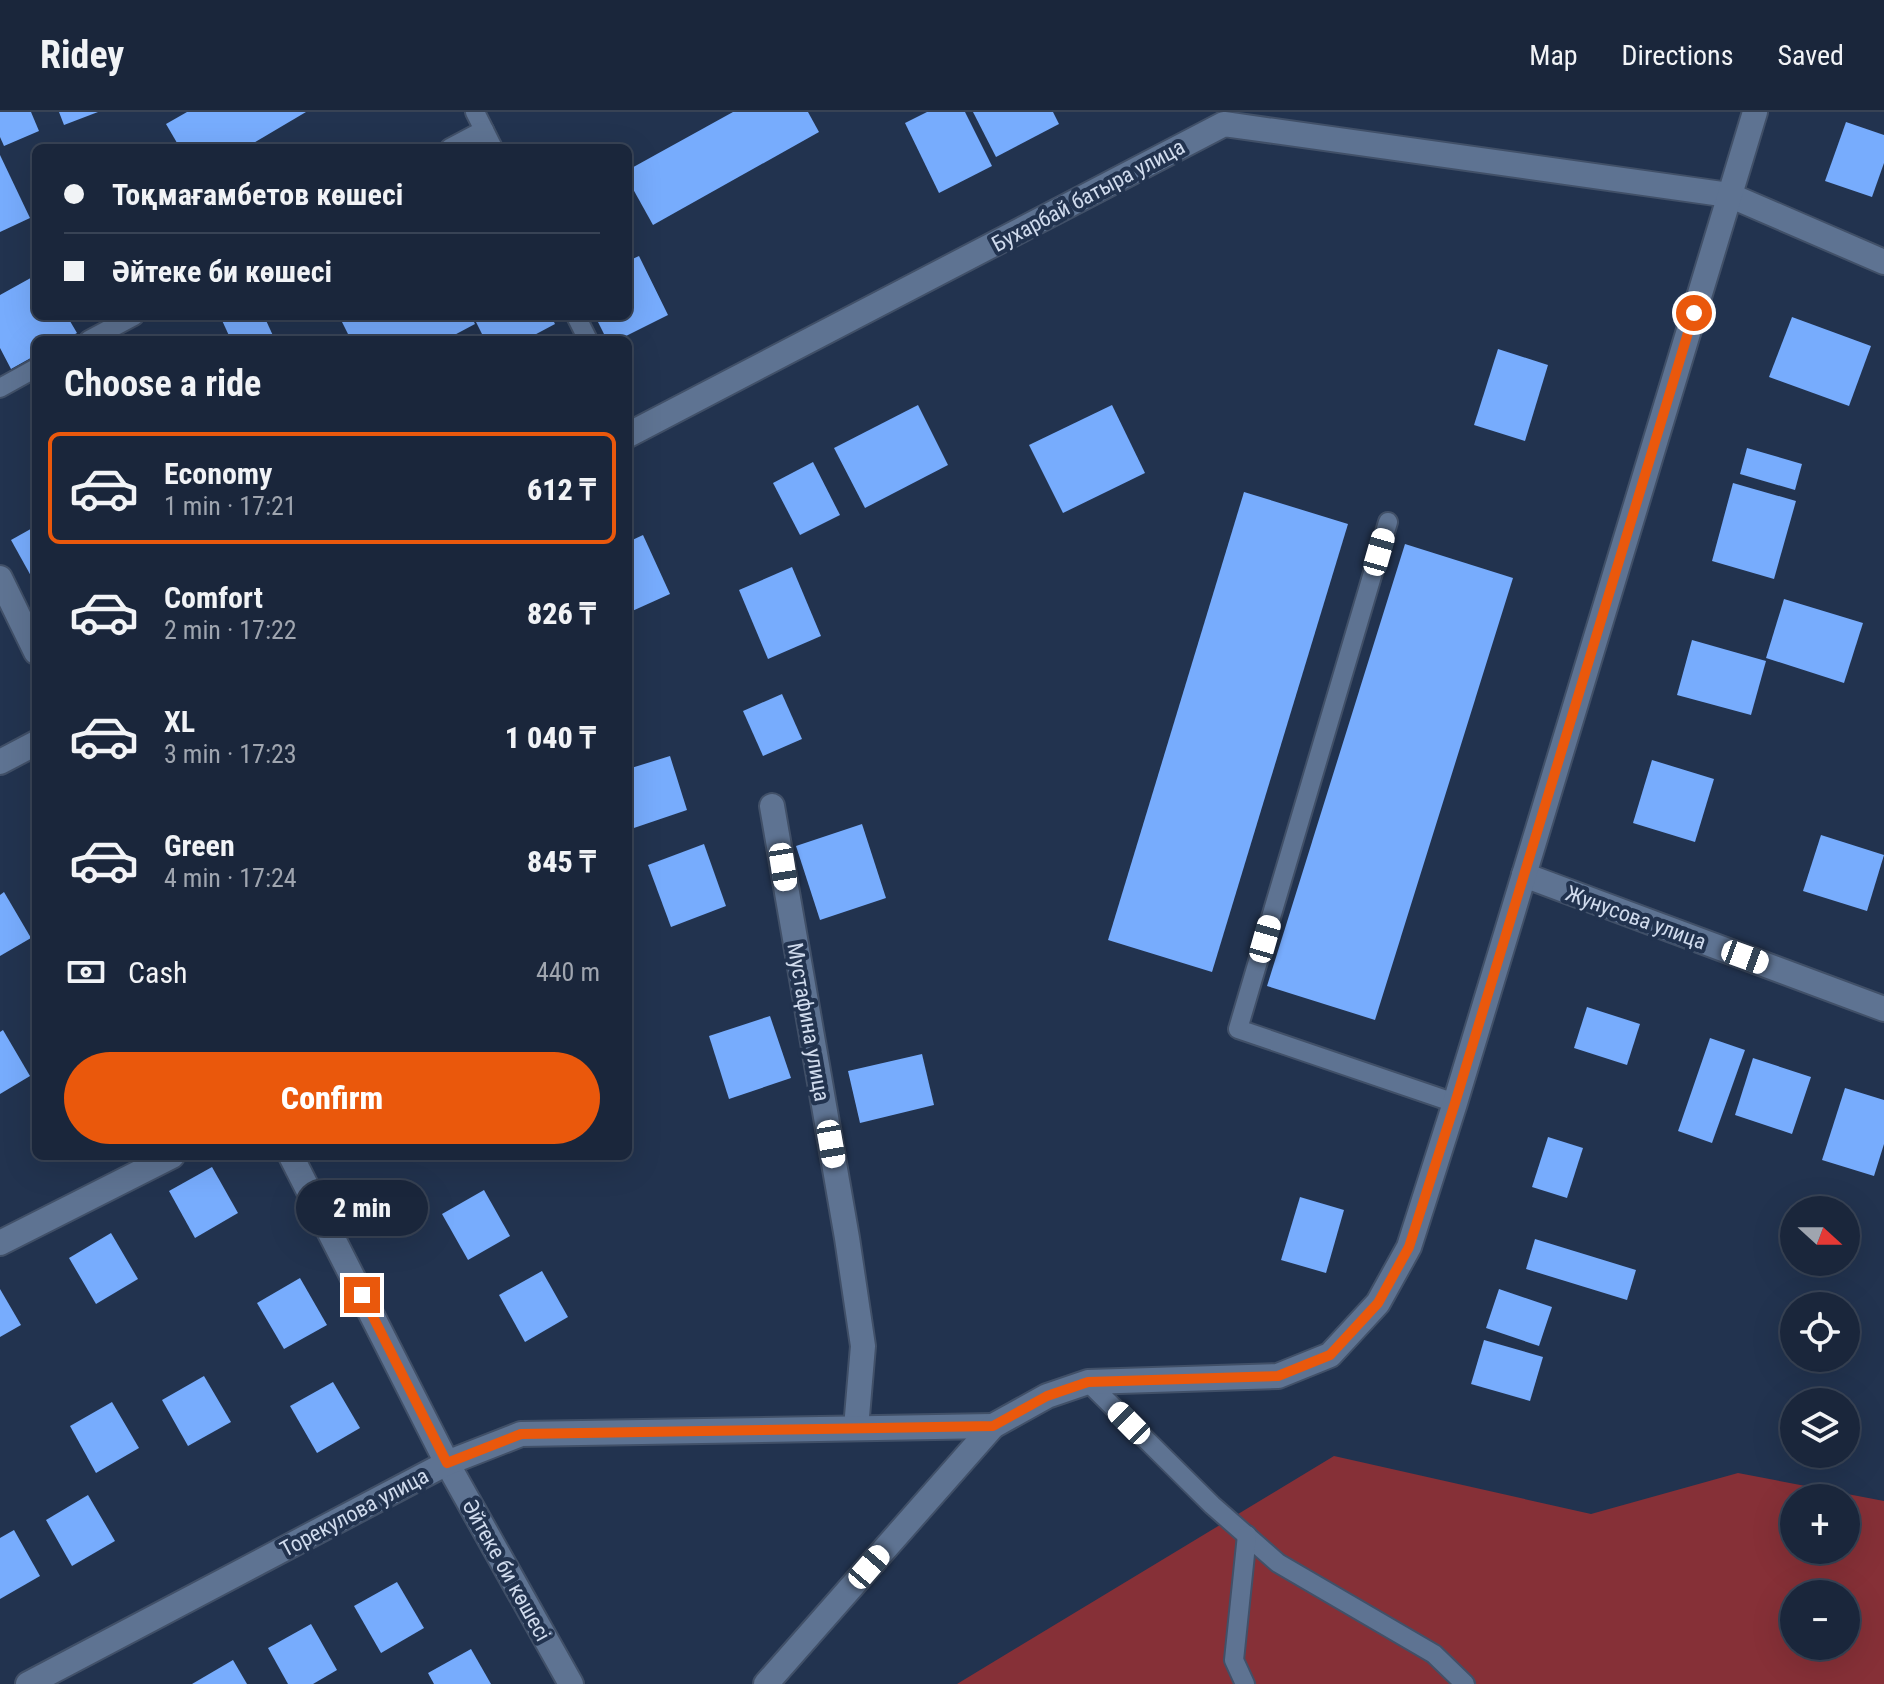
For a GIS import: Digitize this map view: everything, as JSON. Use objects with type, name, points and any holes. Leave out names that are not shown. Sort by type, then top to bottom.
[{"type":"street","points":[[766,1684],[993,1426],[1047,1396],[1088,1382],[1278,1376],[1330,1355],[1378,1303],[1409,1247],[1455,1103],[1755,112]]},
{"type":"street","name":"Бухарбай батыра улица","points":[[632,428],[1220,118],[1729,195],[1884,262]]},
{"type":"street","points":[[0,578],[32,644]]},
{"type":"street","points":[[0,762],[32,745]]},
{"type":"street","name":"Мустафина улица","points":[[772,806],[863,1346],[856,1428]]},
{"type":"street","name":"Жунусова улица","points":[[1524,875],[1884,1009]]},
{"type":"street","points":[[0,1243],[164,1160]]},
{"type":"street","name":"Әйтеке би көшесі","points":[[293,1160],[447,1463],[571,1684]]},
{"type":"street","name":"Торекулова улица","points":[[28,1684],[447,1463],[521,1434],[993,1426]]},
{"type":"lane","points":[[475,112],[491,144]]},
{"type":"lane","points":[[458,144],[484,130]]},
{"type":"lane","points":[[96,336],[126,320]]},
{"type":"lane","points":[[0,388],[32,370]]},
{"type":"lane","points":[[1388,522],[1238,1029],[1455,1103]]},
{"type":"lane","points":[[1088,1382],[1212,1505],[1278,1563],[1434,1654],[1465,1684]]},
{"type":"lane","points":[[1245,1684],[1234,1660],[1247,1535]]},
{"type":"shaded area","points":[[1334,1456],[1591,1514],[1738,1473],[1795,1484],[1780,1484],[1780,1564],[1860,1564],[1860,1496],[1884,1501],[1884,1684],[957,1684]]},
{"type":"building","points":[[0,112],[31,112],[39,131],[4,146],[0,137]]},
{"type":"building","points":[[59,112],[98,112],[64,125]]},
{"type":"building","points":[[187,112],[306,112],[252,144],[178,144],[166,124]]},
{"type":"building","points":[[733,112],[808,112],[819,132],[653,225],[632,187],[632,168]]},
{"type":"building","points":[[927,112],[965,112],[992,166],[939,193],[905,123]]},
{"type":"building","points":[[973,112],[1053,112],[1059,124],[996,157]]},
{"type":"building","points":[[1846,122],[1884,135],[1884,163],[1872,197],[1825,181]]},
{"type":"building","points":[[0,155],[30,218],[0,232]]},
{"type":"building","points":[[639,256],[668,315],[626,336],[605,336],[597,320],[632,320],[632,259]]},
{"type":"building","points":[[32,277],[32,320],[69,320],[77,333],[71,336],[32,336],[32,357],[11,369],[0,348],[0,295]]},
{"type":"building","points":[[1792,317],[1871,346],[1849,406],[1769,377]]},
{"type":"building","points":[[222,320],[266,320],[273,336],[229,336]]},
{"type":"building","points":[[341,320],[473,320],[475,324],[452,336],[349,336]]},
{"type":"building","points":[[475,320],[553,320],[555,324],[532,336],[483,336]]},
{"type":"building","points":[[1498,349],[1548,365],[1525,441],[1474,425]]},
{"type":"building","points":[[918,405],[948,465],[865,508],[834,448]]},
{"type":"building","points":[[1112,405],[1145,473],[1063,513],[1029,445]]},
{"type":"building","points":[[1747,448],[1802,464],[1795,490],[1740,474]]},
{"type":"building","points":[[813,462],[840,515],[800,535],[773,483]]},
{"type":"building","points":[[1733,483],[1796,501],[1774,579],[1712,561]]},
{"type":"building","points":[[1244,492],[1348,524],[1212,972],[1108,940]]},
{"type":"building","points":[[32,528],[32,578],[11,540]]},
{"type":"building","points":[[643,535],[670,594],[632,611],[632,540]]},
{"type":"building","points":[[1405,544],[1513,578],[1375,1020],[1267,986]]},
{"type":"building","points":[[792,567],[821,636],[768,659],[739,590]]},
{"type":"building","points":[[1784,599],[1863,623],[1844,683],[1766,658]]},
{"type":"building","points":[[1692,640],[1766,661],[1751,715],[1677,695]]},
{"type":"building","points":[[782,694],[802,739],[763,756],[743,711]]},
{"type":"building","points":[[670,756],[687,810],[632,829],[632,768]]},
{"type":"building","points":[[1652,760],[1714,779],[1695,842],[1633,823]]},
{"type":"building","points":[[862,824],[886,898],[820,920],[796,846]]},
{"type":"building","points":[[1821,835],[1884,855],[1867,911],[1803,891]]},
{"type":"building","points":[[704,844],[726,906],[671,927],[648,865]]},
{"type":"building","points":[[4,892],[31,938],[0,956],[0,895]]},
{"type":"building","points":[[1587,1007],[1640,1024],[1627,1065],[1574,1048]]},
{"type":"building","points":[[770,1016],[791,1078],[729,1099],[709,1036]]},
{"type":"building","points":[[3,1030],[30,1076],[0,1094],[0,1032]]},
{"type":"building","points":[[1710,1038],[1745,1050],[1712,1143],[1678,1131]]},
{"type":"building","points":[[922,1054],[934,1105],[860,1123],[848,1071]]},
{"type":"building","points":[[1753,1058],[1811,1077],[1792,1134],[1735,1115]]},
{"type":"building","points":[[1845,1088],[1884,1100],[1884,1144],[1874,1176],[1822,1160]]},
{"type":"building","points":[[1548,1137],[1583,1148],[1567,1198],[1532,1187]]},
{"type":"building","points":[[212,1167],[238,1213],[195,1238],[169,1191]]},
{"type":"building","points":[[484,1190],[510,1236],[468,1260],[442,1214]]},
{"type":"building","points":[[1300,1197],[1344,1210],[1326,1273],[1281,1260]]},
{"type":"building","points":[[111,1233],[138,1279],[96,1304],[69,1258]]},
{"type":"building","points":[[1535,1239],[1636,1270],[1627,1300],[1526,1269]]},
{"type":"building","points":[[542,1271],[568,1317],[525,1342],[499,1295]]},
{"type":"building","points":[[300,1278],[327,1325],[284,1349],[257,1303]]},
{"type":"building","points":[[0,1289],[21,1325],[0,1337]]},
{"type":"building","points":[[1499,1289],[1552,1307],[1539,1346],[1486,1328]]},
{"type":"building","points":[[1484,1340],[1543,1357],[1530,1401],[1471,1384]]},
{"type":"building","points":[[204,1376],[231,1422],[188,1446],[162,1400]]},
{"type":"building","points":[[333,1382],[360,1428],[317,1453],[290,1406]]},
{"type":"building","points":[[112,1402],[139,1448],[96,1473],[70,1426]]},
{"type":"building","points":[[88,1495],[115,1541],[72,1566],[46,1520]]},
{"type":"building","points":[[14,1530],[40,1576],[0,1599],[0,1538]]},
{"type":"building","points":[[397,1582],[424,1628],[381,1653],[354,1606]]},
{"type":"building","points":[[311,1624],[337,1670],[313,1684],[288,1684],[268,1648]]},
{"type":"building","points":[[471,1649],[491,1684],[434,1684],[428,1673]]},
{"type":"building","points":[[233,1660],[247,1684],[192,1684]]},
{"type":"route","points":[[362,1295],[447,1463],[521,1434],[993,1426],[1047,1396],[1088,1382],[1278,1376],[1330,1355],[1378,1303],[1409,1247],[1694,313]]}]
